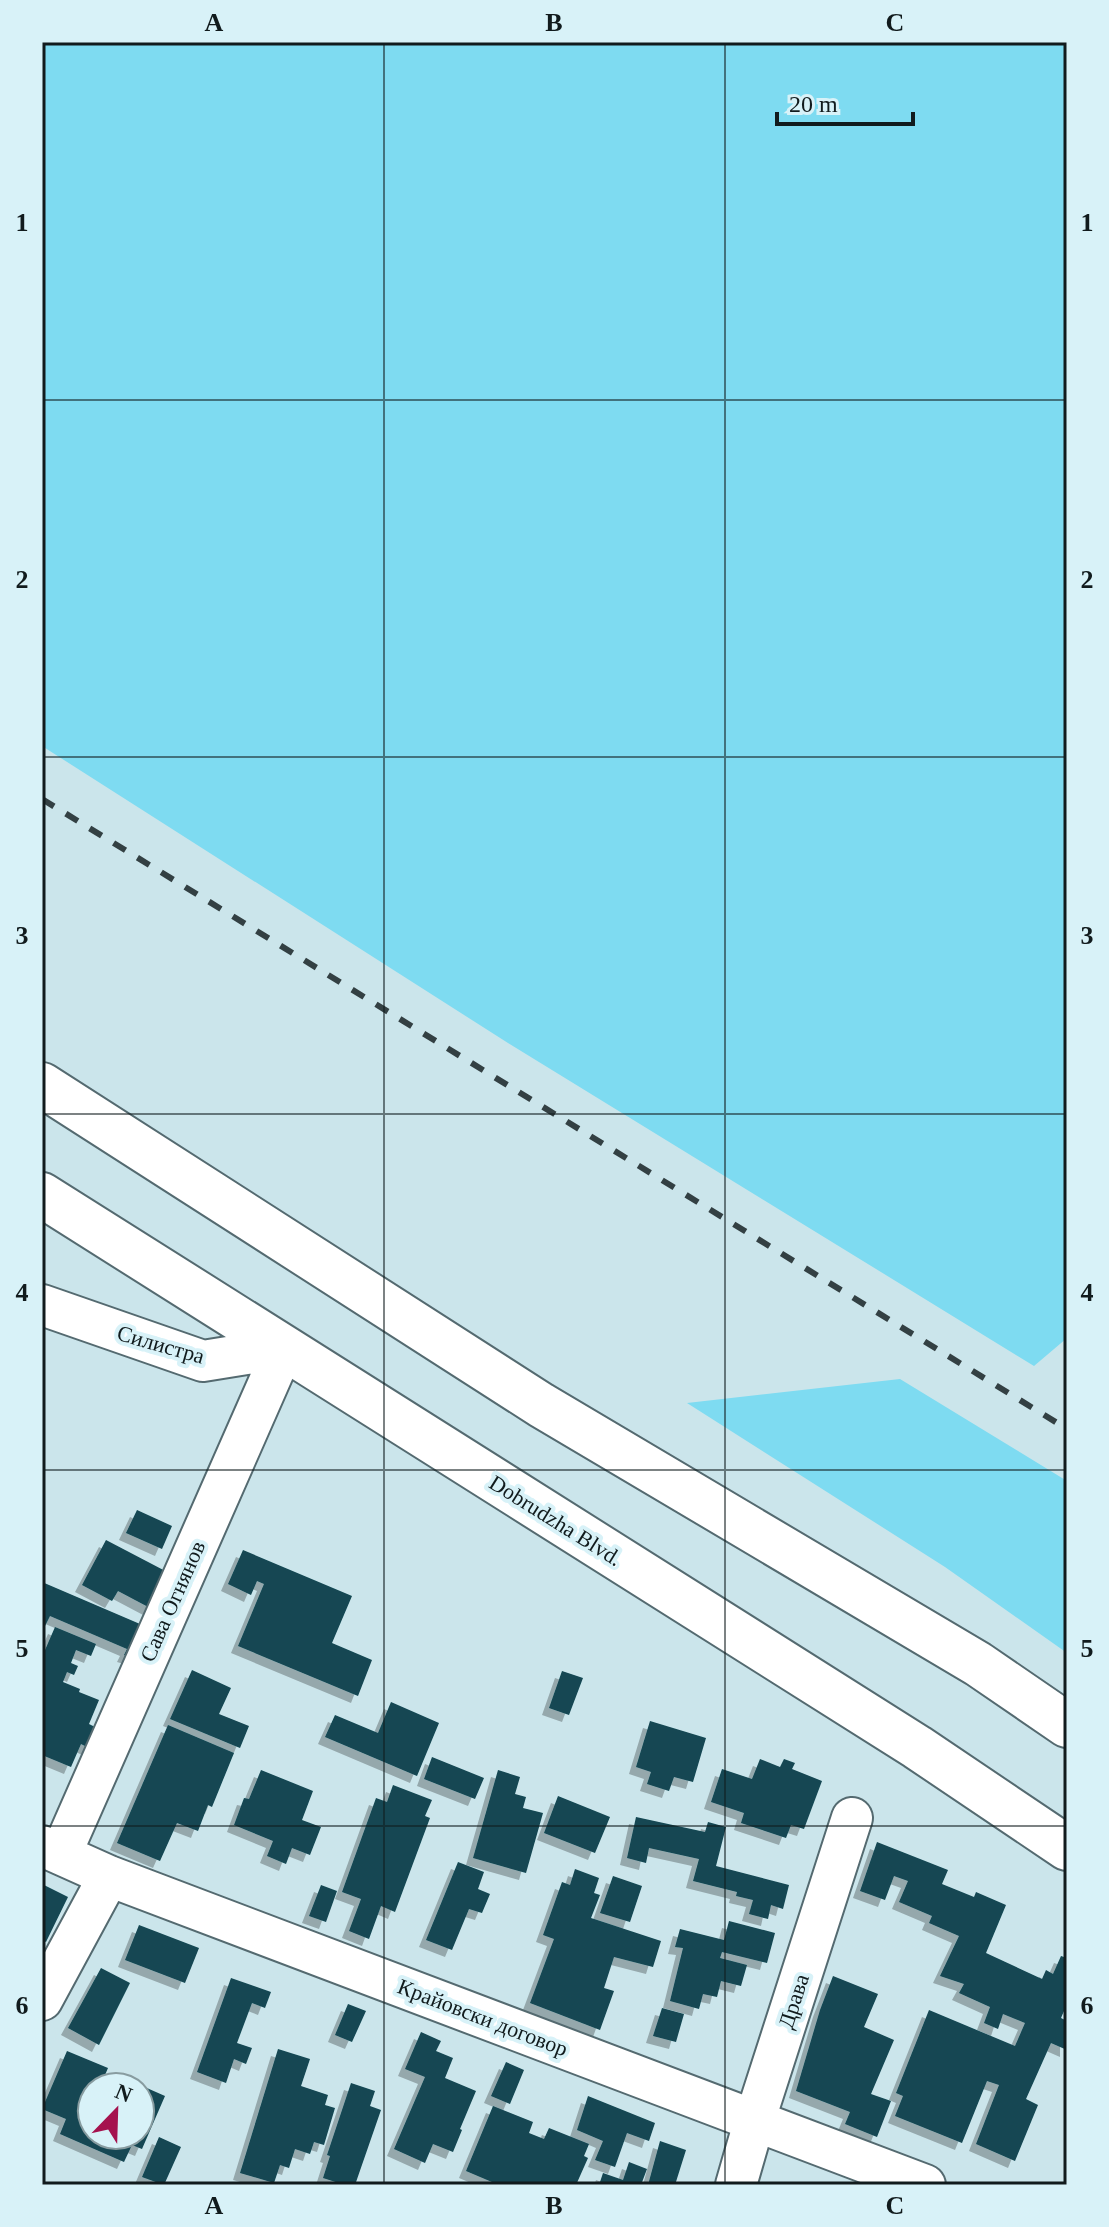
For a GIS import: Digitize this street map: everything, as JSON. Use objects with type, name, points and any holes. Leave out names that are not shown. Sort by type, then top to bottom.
[{"type":"main road","points":[[42,1085],[541,1405],[978,1664],[1067,1725]]},
{"type":"main road","name":"Dobrudzha Blvd.","points":[[42,1195],[917,1747],[1067,1848]]},
{"type":"street","name":"Силистра","points":[[42,1305],[203,1361],[284,1348]]},
{"type":"street","name":"Сава Огнянов","points":[[51,1850],[284,1348]]},
{"type":"street","name":"Драва","points":[[736,2185],[852,1818]]},
{"type":"street","name":"Крайовски договор","points":[[51,1850],[109,1876],[925,2185]]},
{"type":"street","points":[[42,2000],[109,1876]]},
{"type":"shaded area","points":[[42,42],[1067,42],[1067,1338],[1034,1366],[508,1043],[42,746]]},
{"type":"shaded area","points":[[900,1379],[1067,1481],[1067,1653],[945,1567],[687,1403]]},
{"type":"building","points":[[137,1510],[172,1526],[162,1549],[126,1533]]},
{"type":"building","points":[[106,1540],[171,1574],[152,1609],[118,1591],[112,1601],[82,1585]]},
{"type":"building","points":[[243,1550],[352,1596],[332,1643],[372,1660],[358,1696],[238,1646],[264,1584],[257,1581],[251,1595],[228,1584]]},
{"type":"building","points":[[42,1582],[147,1627],[134,1658],[124,1655],[127,1649],[50,1616],[42,1632]]},
{"type":"building","points":[[55,1627],[96,1644],[91,1656],[76,1650],[71,1663],[78,1666],[74,1675],[67,1672],[63,1682],[99,1700],[89,1724],[97,1728],[89,1748],[81,1744],[71,1767],[42,1755],[42,1657]]},
{"type":"building","points":[[192,1670],[231,1688],[219,1714],[249,1726],[240,1748],[170,1719]]},
{"type":"building","points":[[562,1671],[583,1678],[569,1715],[549,1708]]},
{"type":"building","points":[[391,1702],[439,1723],[417,1776],[325,1737],[335,1715],[378,1733]]},
{"type":"building","points":[[650,1721],[706,1738],[693,1782],[674,1777],[669,1791],[647,1784],[651,1772],[636,1767]]},
{"type":"building","points":[[168,1725],[234,1753],[212,1807],[208,1805],[198,1831],[177,1823],[160,1861],[117,1843]]},
{"type":"building","points":[[432,1757],[484,1778],[475,1799],[424,1779]]},
{"type":"building","points":[[760,1759],[780,1767],[784,1759],[795,1763],[792,1769],[822,1781],[804,1829],[791,1825],[786,1838],[741,1823],[744,1813],[711,1802],[722,1769],[752,1779]]},
{"type":"building","points":[[261,1770],[313,1791],[302,1820],[321,1827],[310,1855],[292,1848],[286,1864],[267,1856],[273,1841],[234,1825],[244,1798],[249,1799]]},
{"type":"building","points":[[498,1770],[520,1777],[515,1794],[526,1797],[523,1808],[543,1813],[526,1873],[473,1858]]},
{"type":"building","points":[[393,1785],[432,1800],[425,1816],[430,1818],[395,1912],[381,1906],[369,1939],[349,1931],[361,1899],[342,1892],[376,1798],[387,1802]]},
{"type":"building","points":[[558,1796],[610,1817],[595,1853],[544,1833]]},
{"type":"building","points":[[636,1817],[705,1832],[708,1822],[726,1827],[716,1866],[789,1885],[783,1909],[771,1905],[768,1919],[749,1914],[753,1900],[736,1896],[737,1892],[693,1881],[699,1859],[649,1848],[646,1863],[627,1858]]},
{"type":"building","points":[[877,1842],[948,1870],[942,1884],[974,1897],[976,1892],[1006,1905],[986,1953],[1042,1979],[1046,1970],[1053,1974],[1061,1956],[1067,1958],[1067,2004],[1061,2018],[1067,2021],[1067,2050],[1051,2043],[1026,2099],[1038,2105],[1015,2161],[976,2144],[999,2085],[987,2081],[962,2143],[895,2116],[903,2096],[896,2093],[929,2010],[1015,2046],[1025,2023],[1003,2014],[998,2029],[984,2023],[990,2007],[959,1993],[964,1984],[940,1976],[959,1936],[929,1923],[932,1916],[899,1902],[908,1881],[894,1876],[885,1900],[860,1891]]},
{"type":"building","points":[[458,1862],[484,1872],[478,1889],[490,1894],[482,1913],[469,1909],[452,1950],[426,1940]]},
{"type":"building","points":[[575,1869],[599,1878],[594,1893],[600,1895],[591,1918],[661,1941],[653,1967],[614,1957],[604,1988],[614,1991],[600,2030],[530,2003],[554,1939],[543,1935],[562,1882],[570,1885]]},
{"type":"building","points":[[613,1876],[642,1886],[630,1922],[600,1913]]},
{"type":"building","points":[[42,1884],[68,1897],[46,1942],[42,1940]]},
{"type":"building","points":[[321,1885],[337,1891],[326,1922],[309,1916]]},
{"type":"building","points":[[729,1921],[775,1933],[767,1963],[722,1952],[720,1958],[747,1965],[741,1986],[721,1981],[717,1997],[703,1994],[699,2009],[670,2001],[683,1948],[675,1947],[680,1929],[724,1940]]},
{"type":"building","points":[[139,1925],[199,1948],[185,1983],[125,1960]]},
{"type":"building","points":[[101,1968],[130,1983],[99,2045],[68,2028]]},
{"type":"building","points":[[833,1976],[878,1994],[864,2027],[894,2040],[871,2094],[891,2101],[877,2137],[845,2124],[850,2112],[796,2091]]},
{"type":"building","points":[[231,1978],[271,1992],[265,2008],[252,2003],[237,2043],[252,2048],[246,2064],[234,2059],[226,2083],[197,2072]]},
{"type":"building","points":[[348,2004],[366,2011],[352,2042],[335,2035]]},
{"type":"building","points":[[662,2008],[684,2014],[676,2042],[653,2036]]},
{"type":"building","points":[[421,2032],[441,2041],[436,2051],[453,2058],[445,2078],[476,2091],[453,2152],[433,2144],[425,2163],[394,2149],[425,2077],[405,2069]]},
{"type":"building","points":[[278,2049],[310,2059],[301,2086],[328,2095],[325,2105],[335,2108],[324,2145],[314,2142],[310,2154],[295,2149],[289,2168],[280,2165],[274,2183],[240,2173]]},
{"type":"building","points":[[67,2051],[108,2068],[107,2071],[76,2071],[76,2141],[60,2134],[66,2119],[42,2109]]},
{"type":"building","points":[[506,2062],[524,2070],[510,2104],[491,2096]]},
{"type":"building","points":[[351,2083],[375,2091],[370,2106],[381,2110],[355,2185],[345,2185],[323,2178],[330,2156],[327,2155]]},
{"type":"building","points":[[156,2092],[165,2096],[156,2117]]},
{"type":"building","points":[[588,2096],[655,2123],[649,2141],[627,2133],[615,2167],[595,2160],[603,2141],[577,2130]]},
{"type":"building","points":[[493,2106],[533,2122],[529,2133],[544,2139],[549,2128],[589,2144],[584,2156],[588,2158],[576,2185],[499,2185],[466,2171]]},
{"type":"building","points":[[159,2137],[181,2147],[164,2185],[142,2177],[153,2151],[156,2151]]},
{"type":"building","points":[[660,2141],[686,2150],[675,2185],[648,2185]]},
{"type":"building","points":[[99,2151],[129,2151],[124,2162]]},
{"type":"building","points":[[629,2162],[647,2169],[641,2185],[599,2185],[603,2173],[623,2180]]},
{"type":"railway","points":[[42,799],[1067,1429]]}]
